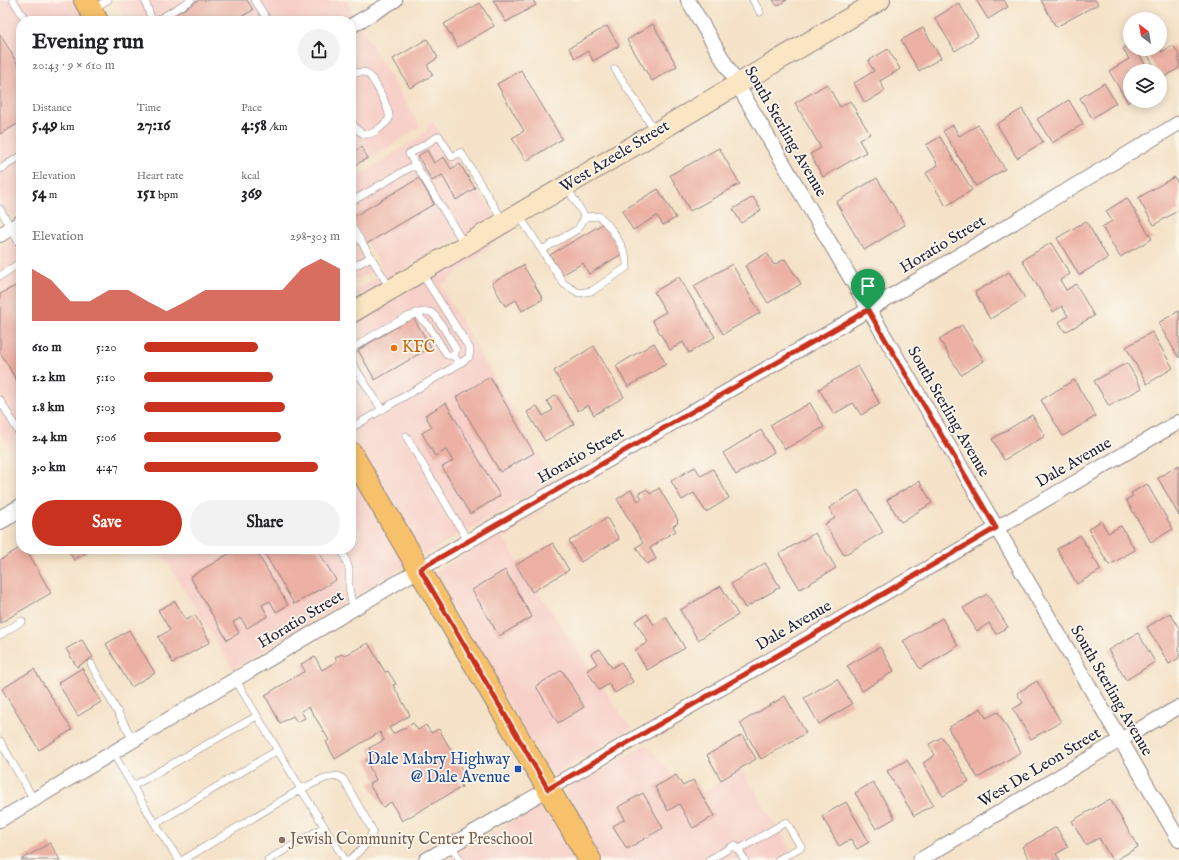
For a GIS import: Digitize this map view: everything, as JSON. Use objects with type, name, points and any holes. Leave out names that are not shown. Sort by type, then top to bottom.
[{"type":"main road","name":"West Azeele Street","points":[[356,310],[880,0]]},
{"type":"main road","points":[[356,461],[590,860]]},
{"type":"street","points":[[356,23],[395,0]]},
{"type":"street","name":"South Sterling Avenue","points":[[690,1],[868,310],[1179,840]]},
{"type":"street","name":"Horatio Street","points":[[0,820],[420,569],[868,310],[1179,123]]},
{"type":"street","name":"Dale Avenue","points":[[426,860],[1179,422]]},
{"type":"street","points":[[0,520],[16,511]]},
{"type":"street","name":"West De Leon Street","points":[[920,860],[1179,706]]},
{"type":"lane","points":[[13,0],[23,16]]},
{"type":"lane","points":[[145,0],[150,16]]},
{"type":"lane","points":[[164,16],[191,0]]},
{"type":"lane","points":[[255,0],[265,16]]},
{"type":"lane","points":[[753,0],[760,12]]},
{"type":"lane","points":[[615,69],[656,132]]},
{"type":"lane","points":[[356,73],[366,72],[371,76],[389,114],[389,119],[378,130],[369,134],[363,134],[356,129]]},
{"type":"lane","points":[[465,245],[409,154],[439,136],[452,157],[461,152],[511,218],[542,250],[564,284],[579,293],[592,291],[627,268],[628,260],[607,222],[599,216],[585,217]]},
{"type":"lane","points":[[0,169],[16,159]]},
{"type":"lane","points":[[356,199],[416,164]]},
{"type":"lane","points":[[566,186],[585,217]]},
{"type":"lane","points":[[0,208],[16,237]]},
{"type":"lane","points":[[542,250],[578,229],[585,217]]},
{"type":"lane","points":[[356,233],[391,289]]},
{"type":"lane","points":[[356,266],[371,257]]},
{"type":"lane","points":[[0,276],[16,265]]},
{"type":"lane","points":[[356,425],[469,357],[470,349],[421,272]]},
{"type":"lane","points":[[356,346],[416,313],[424,311],[432,313],[437,318],[456,349],[454,356],[459,364]]},
{"type":"lane","points":[[416,313],[428,325],[447,356],[454,356]]},
{"type":"lane","points":[[356,369],[382,410]]},
{"type":"lane","points":[[0,400],[16,427]]},
{"type":"lane","points":[[406,436],[468,541]]},
{"type":"lane","points":[[344,554],[349,569],[349,586],[353,609]]},
{"type":"lane","points":[[0,635],[22,621]]},
{"type":"lane","points":[[91,664],[133,740]]},
{"type":"lane","points":[[235,679],[345,860]]},
{"type":"lane","points":[[133,786],[257,716]]},
{"type":"lane","points":[[0,741],[34,800]]},
{"type":"lane","points":[[155,824],[278,750]]},
{"type":"lane","points":[[113,753],[155,824],[179,860]]},
{"type":"lane","points":[[182,860],[301,789],[325,778],[338,776],[343,779],[373,830],[369,840],[361,850],[349,860]]},
{"type":"lane","points":[[738,850],[786,822],[801,846],[778,860]]},
{"type":"lane","points":[[268,860],[324,827]]},
{"type":"lane","points":[[451,845],[460,860]]},
{"type":"lane","points":[[709,860],[735,845],[745,860]]},
{"type":"shaded area","points":[[0,0],[75,0],[84,16],[16,16],[16,214],[0,223]]},
{"type":"shaded area","points":[[116,0],[345,0],[354,16],[125,16]]},
{"type":"shaded area","points":[[356,19],[420,127],[356,168]]},
{"type":"shaded area","points":[[433,122],[495,217],[356,298],[356,290],[378,277],[382,271],[381,266],[356,225],[356,178],[424,134],[427,130],[427,126]]},
{"type":"shaded area","points":[[506,233],[441,286],[553,480],[423,556],[356,444],[356,321]]},
{"type":"shaded area","points":[[16,237],[16,459],[0,432],[0,246]]},
{"type":"shaded area","points":[[356,239],[374,270],[356,281]]},
{"type":"shaded area","points":[[356,478],[407,565],[233,669],[162,554],[356,554]]},
{"type":"shaded area","points":[[555,502],[503,539],[626,722],[632,728],[551,776],[433,573]]},
{"type":"shaded area","points":[[646,744],[693,798],[741,768],[798,860],[601,860],[561,793]]},
{"type":"shaded area","points":[[546,802],[580,860],[445,860]]},
{"type":"building","points":[[199,0],[247,0],[253,10],[243,16],[172,16]]},
{"type":"building","points":[[493,0],[533,0],[536,5],[506,22]]},
{"type":"building","points":[[773,0],[787,0],[777,6]]},
{"type":"building","points":[[976,0],[1004,0],[1008,7],[988,19]]},
{"type":"building","points":[[1041,0],[1095,0],[1098,4],[1056,27]]},
{"type":"building","points":[[480,3],[494,26],[458,47],[444,24]]},
{"type":"building","points":[[959,3],[978,36],[955,51],[935,18]]},
{"type":"building","points":[[653,24],[677,66],[652,81],[627,40]]},
{"type":"building","points":[[607,26],[619,46],[593,61],[588,51],[575,58],[569,48]]},
{"type":"building","points":[[923,28],[941,58],[919,71],[901,40]]},
{"type":"building","points":[[0,34],[16,61],[16,125],[0,134]]},
{"type":"building","points":[[427,39],[438,58],[427,65],[433,75],[410,88],[393,59]]},
{"type":"building","points":[[1173,45],[1179,55],[1179,68],[1167,75],[1167,64],[1153,64],[1148,56],[1167,56],[1167,49]]},
{"type":"building","points":[[888,49],[900,69],[880,81],[885,91],[865,103],[854,83],[874,71],[868,61]]},
{"type":"building","points":[[1127,56],[1140,56],[1145,64],[1123,64],[1123,95],[1109,71],[1129,59]]},
{"type":"building","points":[[521,70],[562,139],[526,161],[512,138],[524,131],[497,84]]},
{"type":"building","points":[[1104,83],[1116,103],[1092,118],[1080,98]]},
{"type":"building","points":[[827,84],[840,107],[850,101],[870,134],[859,140],[866,152],[823,177],[810,154],[821,148],[795,103]]},
{"type":"building","points":[[1069,100],[1083,124],[1052,143],[1037,119]]},
{"type":"building","points":[[1022,109],[1043,142],[1017,158],[997,124]]},
{"type":"building","points":[[953,125],[959,136],[978,125],[1005,169],[976,186],[943,131]]},
{"type":"building","points":[[940,137],[972,190],[946,206],[926,173],[938,165],[926,145]]},
{"type":"building","points":[[361,147],[368,158],[356,164],[356,150]]},
{"type":"building","points":[[719,148],[740,184],[690,211],[670,175]]},
{"type":"building","points":[[427,150],[434,163],[444,157],[451,169],[460,164],[475,188],[456,200],[442,175],[432,181],[418,156]]},
{"type":"building","points":[[1174,177],[1179,185],[1179,210],[1154,225],[1138,198]]},
{"type":"building","points":[[419,178],[434,204],[366,244],[356,227],[356,215]]},
{"type":"building","points":[[877,178],[905,225],[864,250],[836,202]]},
{"type":"building","points":[[658,189],[676,218],[663,225],[657,216],[633,230],[622,211]]},
{"type":"building","points":[[753,197],[761,210],[741,223],[733,209]]},
{"type":"building","points":[[1127,198],[1152,239],[1120,257],[1102,227],[1112,221],[1106,211]]},
{"type":"building","points":[[1086,221],[1108,258],[1079,275],[1057,238]]},
{"type":"building","points":[[604,223],[622,254],[589,274],[583,263],[562,275],[550,255]]},
{"type":"building","points":[[1051,243],[1070,274],[1060,280],[1066,290],[1076,284],[1094,316],[1065,332],[1059,322],[1068,316],[1062,306],[1053,312],[1022,260]]},
{"type":"building","points":[[767,253],[774,265],[785,259],[801,284],[768,303],[745,266]]},
{"type":"building","points":[[732,264],[760,313],[723,334],[694,286]]},
{"type":"building","points":[[523,265],[543,299],[522,311],[516,300],[505,306],[492,283]]},
{"type":"building","points":[[1009,272],[1025,298],[990,319],[975,292]]},
{"type":"building","points":[[679,277],[715,337],[689,353],[683,342],[670,350],[652,320],[666,312],[654,292]]},
{"type":"building","points":[[16,286],[16,379],[0,352],[0,294]]},
{"type":"building","points":[[1179,311],[1179,358],[1158,323]]},
{"type":"building","name":"KFC","points":[[413,317],[431,347],[375,380],[358,350]]},
{"type":"building","points":[[962,325],[984,361],[961,375],[939,339]]},
{"type":"building","points":[[1152,332],[1173,368],[1147,384],[1126,347]]},
{"type":"building","points":[[654,343],[666,364],[628,387],[616,366]]},
{"type":"building","points":[[594,346],[624,397],[594,415],[588,405],[578,411],[554,371]]},
{"type":"building","points":[[1127,363],[1142,388],[1109,406],[1094,381]]},
{"type":"building","points":[[858,366],[880,404],[861,415],[853,403],[834,414],[819,389]]},
{"type":"building","points":[[490,377],[534,453],[500,472],[456,397]]},
{"type":"building","points":[[1074,380],[1096,416],[1063,436],[1041,400]]},
{"type":"building","points":[[556,395],[574,424],[545,441],[527,412],[537,406],[543,416],[553,410],[547,401]]},
{"type":"building","points":[[446,403],[500,496],[470,514],[442,467],[453,461],[446,450],[435,456],[422,433],[432,427],[425,415]]},
{"type":"building","points":[[810,403],[824,427],[785,449],[770,425]]},
{"type":"building","points":[[1032,415],[1045,436],[1004,460],[992,439]]},
{"type":"building","points":[[761,430],[774,452],[736,475],[723,453]]},
{"type":"building","points":[[1179,465],[1179,516],[1158,478]]},
{"type":"building","points":[[695,467],[701,476],[713,469],[729,498],[706,512],[694,493],[682,500],[671,481]]},
{"type":"building","points":[[919,481],[932,503],[901,522],[887,500]]},
{"type":"building","points":[[1147,484],[1173,529],[1151,542],[1126,500],[1133,496],[1131,493]]},
{"type":"building","points":[[659,488],[678,520],[678,523],[673,526],[676,531],[650,548],[656,559],[647,564],[636,547],[643,543],[617,499],[631,490],[638,501],[642,498],[639,493],[647,489],[650,494]]},
{"type":"building","points":[[858,490],[883,532],[844,555],[825,524],[835,518],[829,508]]},
{"type":"building","points":[[607,518],[619,539],[581,562],[569,541]]},
{"type":"building","points":[[1101,521],[1108,533],[1121,526],[1135,550],[1109,565],[1088,529]]},
{"type":"building","points":[[815,533],[836,568],[800,589],[779,554]]},
{"type":"building","points":[[1080,535],[1101,570],[1077,584],[1057,549]]},
{"type":"building","points":[[553,543],[569,570],[532,592],[516,565]]},
{"type":"building","points":[[16,550],[16,554],[29,554],[51,593],[0,623],[0,560]]},
{"type":"building","points":[[70,554],[84,554],[74,560]]},
{"type":"building","points":[[229,554],[258,554],[288,605],[276,612],[270,601],[262,605],[268,616],[247,628],[241,618],[233,622],[239,633],[227,640],[190,577]]},
{"type":"building","points":[[265,554],[320,554],[336,580],[294,604]]},
{"type":"building","points":[[765,563],[780,587],[745,608],[731,584]]},
{"type":"building","points":[[505,570],[532,617],[499,636],[472,590]]},
{"type":"building","points":[[721,586],[738,615],[698,640],[680,610]]},
{"type":"building","points":[[987,594],[1008,627],[996,634],[989,623],[977,631],[963,608]]},
{"type":"building","points":[[175,601],[186,620],[195,615],[210,642],[173,663],[158,637],[170,630],[158,610]]},
{"type":"building","points":[[1170,613],[1179,628],[1179,658],[1169,664],[1147,627]]},
{"type":"building","points":[[647,614],[654,625],[666,617],[685,648],[647,670],[635,650],[648,642],[635,621]]},
{"type":"building","points":[[942,618],[958,646],[920,669],[903,641]]},
{"type":"building","points":[[129,630],[155,673],[131,687],[106,644]]},
{"type":"building","points":[[1138,633],[1155,662],[1126,680],[1108,650]]},
{"type":"building","points":[[82,640],[93,657],[77,667],[66,649]]},
{"type":"building","points":[[368,643],[385,672],[388,671],[396,684],[393,685],[410,715],[389,728],[393,734],[413,723],[418,730],[426,725],[431,733],[439,729],[465,775],[458,779],[462,787],[402,821],[391,802],[383,807],[369,784],[376,780],[366,760],[373,756],[369,748],[384,740],[380,732],[335,759],[326,742],[329,740],[309,707],[301,711],[305,718],[297,722],[293,716],[280,723],[265,695],[305,671],[301,664],[315,657],[322,670],[337,661],[335,657],[342,654],[344,656]]},
{"type":"building","points":[[880,647],[894,671],[862,691],[847,666]]},
{"type":"building","points":[[600,649],[612,668],[621,662],[633,682],[615,693],[609,684],[599,690],[587,670],[597,664],[591,654]]},
{"type":"building","points":[[82,668],[101,702],[78,716],[58,683]]},
{"type":"building","points":[[34,669],[72,730],[39,750],[2,689]]},
{"type":"building","points":[[562,670],[584,707],[558,723],[536,686]]},
{"type":"building","points":[[837,679],[852,704],[819,724],[804,698]]},
{"type":"building","points":[[1037,681],[1061,722],[1031,739],[1013,709],[1023,703],[1017,693]]},
{"type":"building","points":[[785,696],[806,733],[761,759],[740,723]]},
{"type":"building","points":[[981,708],[986,718],[998,712],[1021,752],[978,778],[948,728]]},
{"type":"building","points":[[742,735],[756,759],[721,780],[707,755]]},
{"type":"building","points":[[942,737],[969,781],[943,796],[923,763],[935,755],[929,744]]},
{"type":"building","points":[[907,760],[933,805],[914,816],[887,771]]},
{"type":"building","points":[[676,775],[683,786],[693,780],[714,816],[693,828],[679,804],[668,811],[655,787]]},
{"type":"building","points":[[873,782],[895,818],[876,829],[855,793]]},
{"type":"building","points":[[643,793],[663,828],[627,849],[613,826],[625,819],[618,807]]},
{"type":"building","points":[[1110,799],[1138,847],[1116,860],[1112,860],[1099,838],[1086,845],[1072,821]]},
{"type":"building","points":[[846,802],[869,842],[857,849],[851,839],[839,846],[822,816]]},
{"type":"building","points":[[1056,827],[1068,847],[1056,854],[1060,860],[1030,860],[1022,847]]},
{"type":"building","points":[[50,843],[60,860],[21,860]]},
{"type":"place","name":"KFC","points":[[394,348]]},
{"type":"place","name":"Dale Mabry Highway @ Dale Avenue","points":[[518,769]]},
{"type":"place","name":"Jewish Community Center Preschool","points":[[282,840]]},
{"type":"route","points":[[868,310],[996,528],[548,789],[420,569],[868,310]]}]
